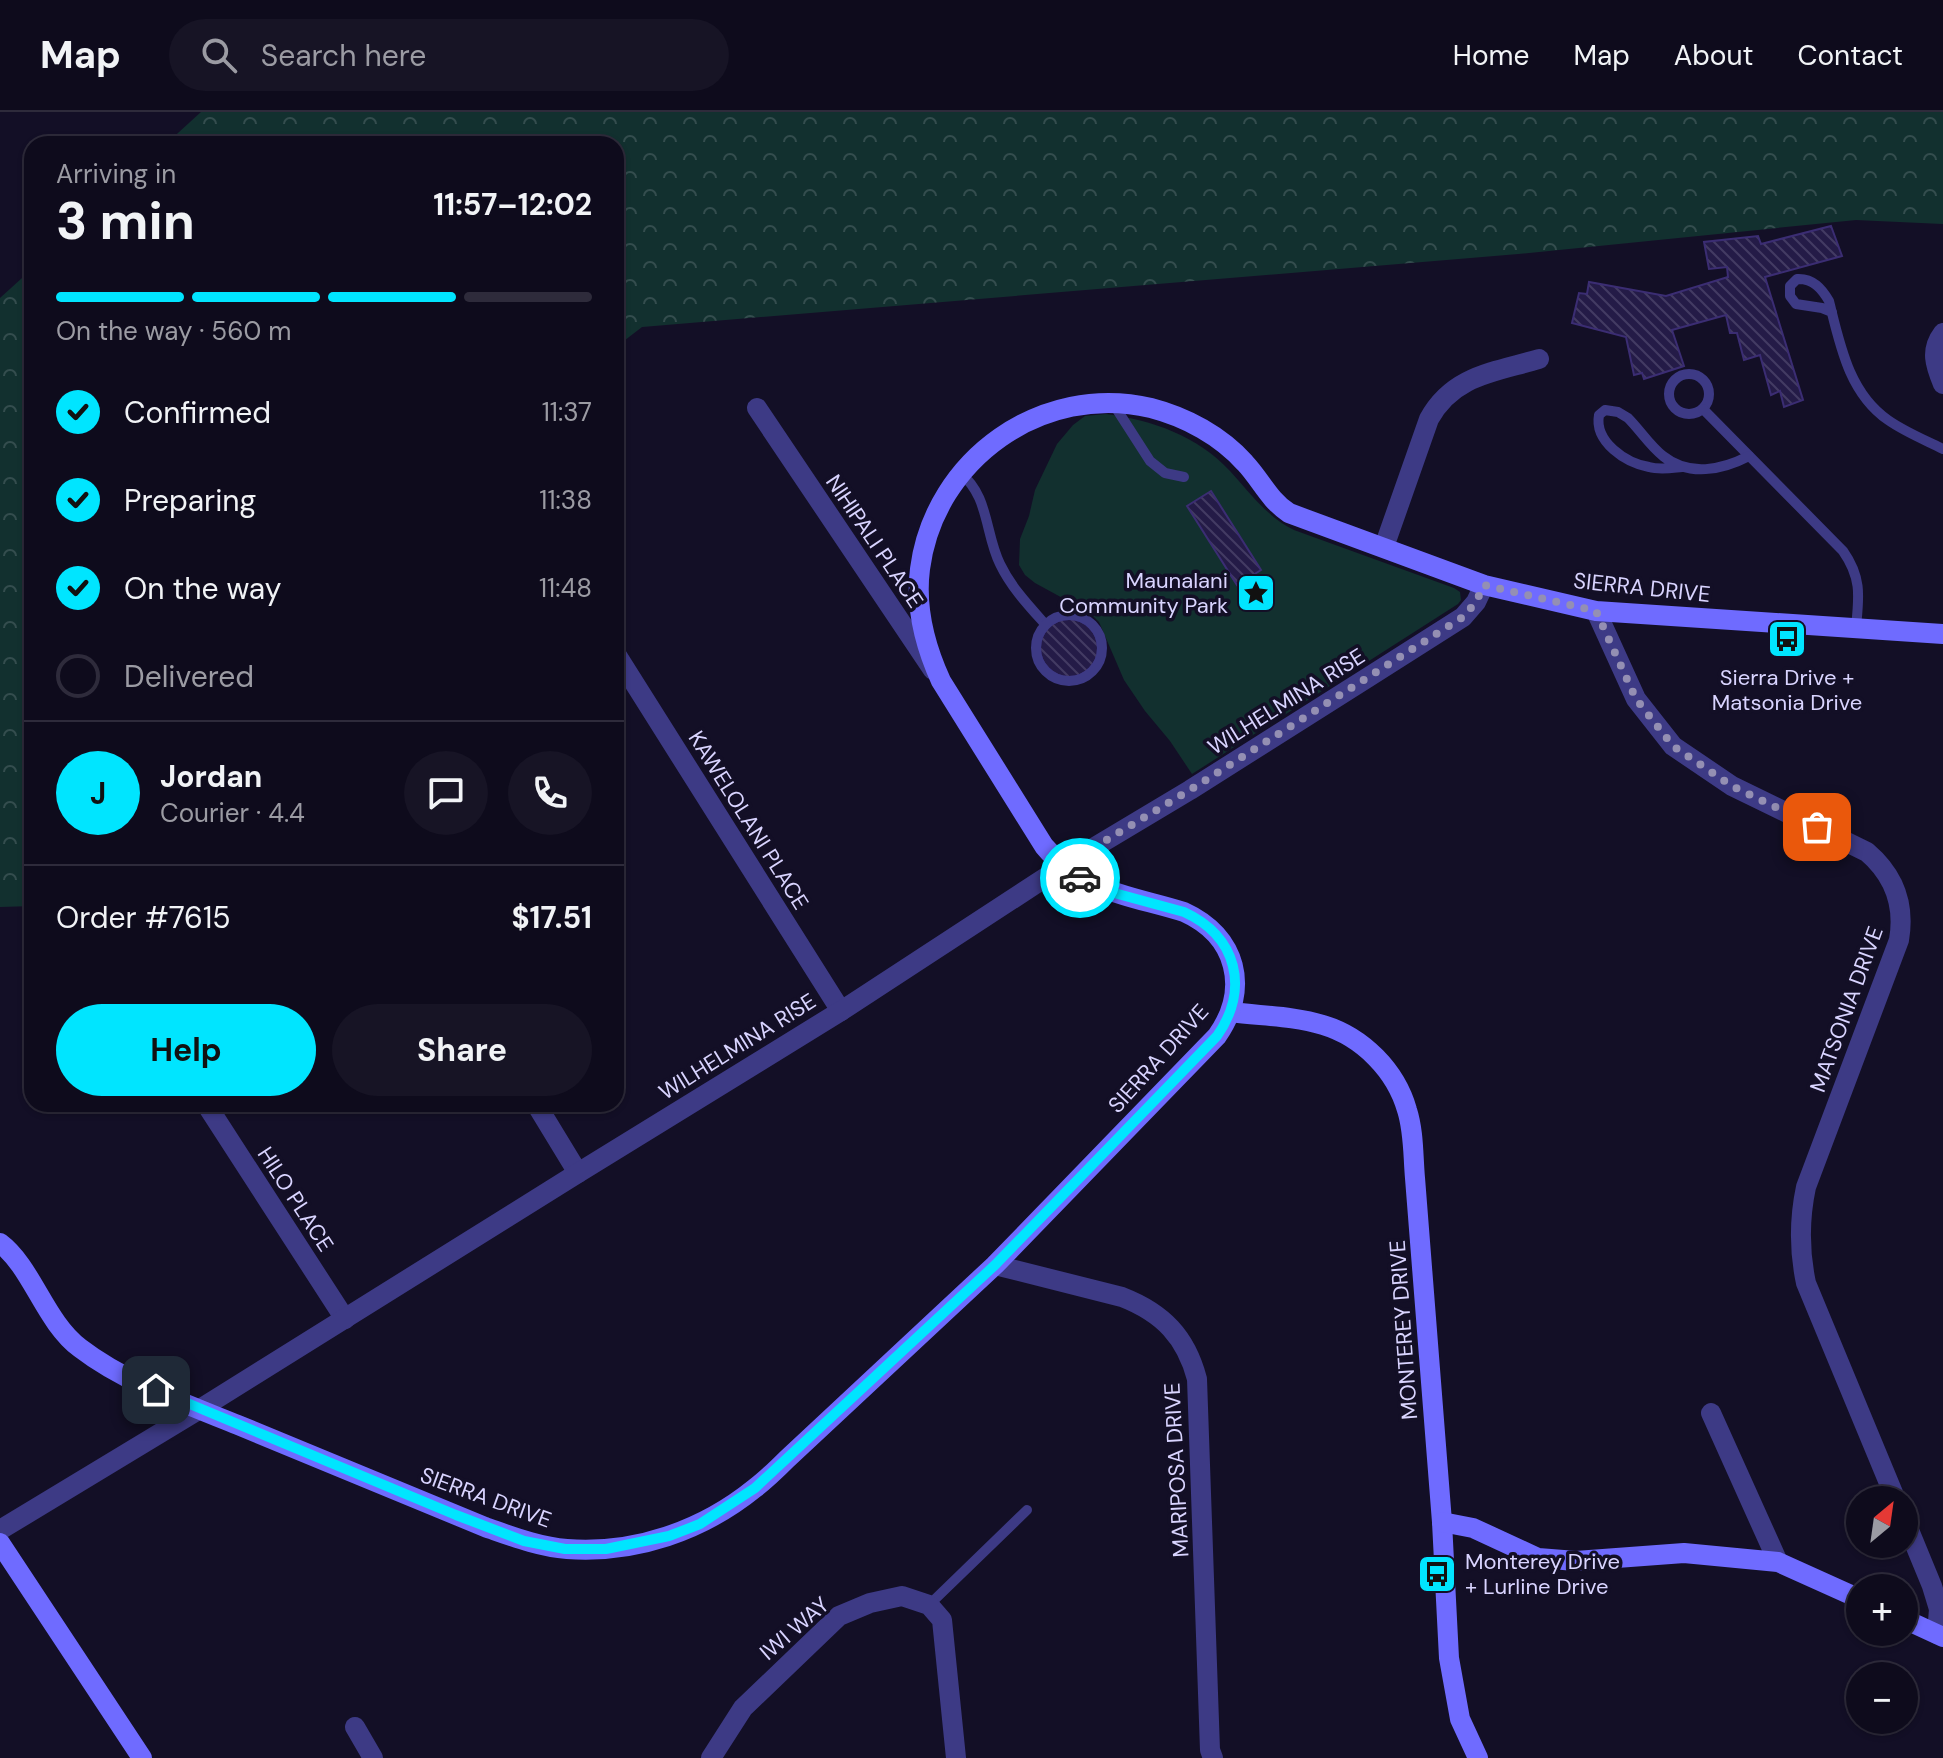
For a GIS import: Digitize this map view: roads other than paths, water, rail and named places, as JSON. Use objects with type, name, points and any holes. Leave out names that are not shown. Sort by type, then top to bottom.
[{"type":"street","points":[[1943,333],[1934,355],[1943,384]]},
{"type":"street","points":[[1384,547],[1429,419],[1444,397],[1475,378],[1539,359]]},
{"type":"street","name":"SIERRA DRIVE","points":[[0,1243],[8,1249],[48,1312],[77,1346],[112,1370],[524,1541],[565,1549],[606,1549],[650,1542],[700,1524],[755,1488],[995,1265],[1217,1036],[1231,1012],[1236,985],[1234,971],[1224,945],[1207,925],[1184,912],[1091,884],[1063,866],[1044,846],[953,701],[924,638],[918,593],[919,570],[930,526],[939,505],[960,473],[981,451],[1018,425],[1039,415],[1083,405],[1113,404],[1171,414],[1212,435],[1238,456],[1270,497],[1297,516],[1484,585],[1596,611],[1943,634]]},
{"type":"street","name":"NIHIPALI PLACE","points":[[757,408],[953,701]]},
{"type":"street","name":"WILHELMINA RISE","points":[[0,1530],[841,1011],[1063,866],[1190,790],[1463,617],[1476,602],[1484,585]]},
{"type":"street","name":"MATSONIA DRIVE","points":[[1596,611],[1636,699],[1673,746],[1732,786],[1867,852],[1885,870],[1897,892],[1902,916],[1899,940],[1806,1187],[1799,1235],[1806,1283],[1890,1486]]},
{"type":"street","name":"KAWELOLANI PLACE","points":[[624,667],[841,1011]]},
{"type":"street","name":"MONTEREY DRIVE","points":[[1231,1012],[1306,1021],[1342,1033],[1373,1055],[1402,1095],[1411,1127],[1442,1522],[1449,1658],[1460,1719],[1478,1758]]},
{"type":"street","name":"HILO PLACE","points":[[211,1112],[345,1319]]},
{"type":"street","points":[[541,1112],[578,1173]]},
{"type":"street","name":"MARIPOSA DRIVE","points":[[995,1265],[1138,1303],[1177,1334],[1193,1363],[1197,1379],[1210,1750],[1213,1758]]},
{"type":"street","points":[[1711,1413],[1778,1562]]},
{"type":"street","points":[[1442,1522],[1473,1528],[1538,1558],[1576,1561],[1684,1553],[1778,1562],[1846,1593]]},
{"type":"street","points":[[0,1543],[142,1758]]},
{"type":"street","points":[[1918,1552],[1939,1609],[1940,1635],[1918,1625]]},
{"type":"street","name":"IWI WAY","points":[[711,1758],[743,1708],[839,1616],[870,1603],[902,1596],[929,1605]]},
{"type":"street","points":[[929,1605],[942,1620],[956,1758]]},
{"type":"street","points":[[355,1727],[373,1758]]},
{"type":"lane","points":[[1832,312],[1849,371],[1867,401],[1890,422],[1943,449]]},
{"type":"lane","points":[[1687,373],[1695,374],[1706,382],[1709,396],[1703,409],[1690,414],[1676,410],[1668,391],[1674,379],[1687,373]]},
{"type":"lane","points":[[1113,404],[1150,461],[1165,473],[1184,477]]},
{"type":"lane","points":[[1703,409],[1843,551],[1857,580],[1856,627]]},
{"type":"lane","points":[[1682,467],[1648,467],[1621,456],[1606,442],[1598,425],[1599,415],[1605,410],[1622,414],[1664,457],[1682,467],[1709,469],[1749,456]]},
{"type":"lane","points":[[960,473],[978,493],[993,549],[1007,578],[1045,624]]},
{"type":"lane","points":[[1064,614],[1084,618],[1092,624],[1102,643],[1099,663],[1093,672],[1074,681],[1063,681],[1045,671],[1035,653],[1035,642],[1045,624],[1064,614]]},
{"type":"lane","points":[[929,1605],[1027,1510]]},
{"type":"place","name":"Maunalani Community Park","points":[[1256,593]]},
{"type":"place","name":"Sierra Drive + Matsonia Drive","points":[[1787,639]]},
{"type":"place","name":"Monterey Drive + Lurline Drive","points":[[1437,1574]]}]
